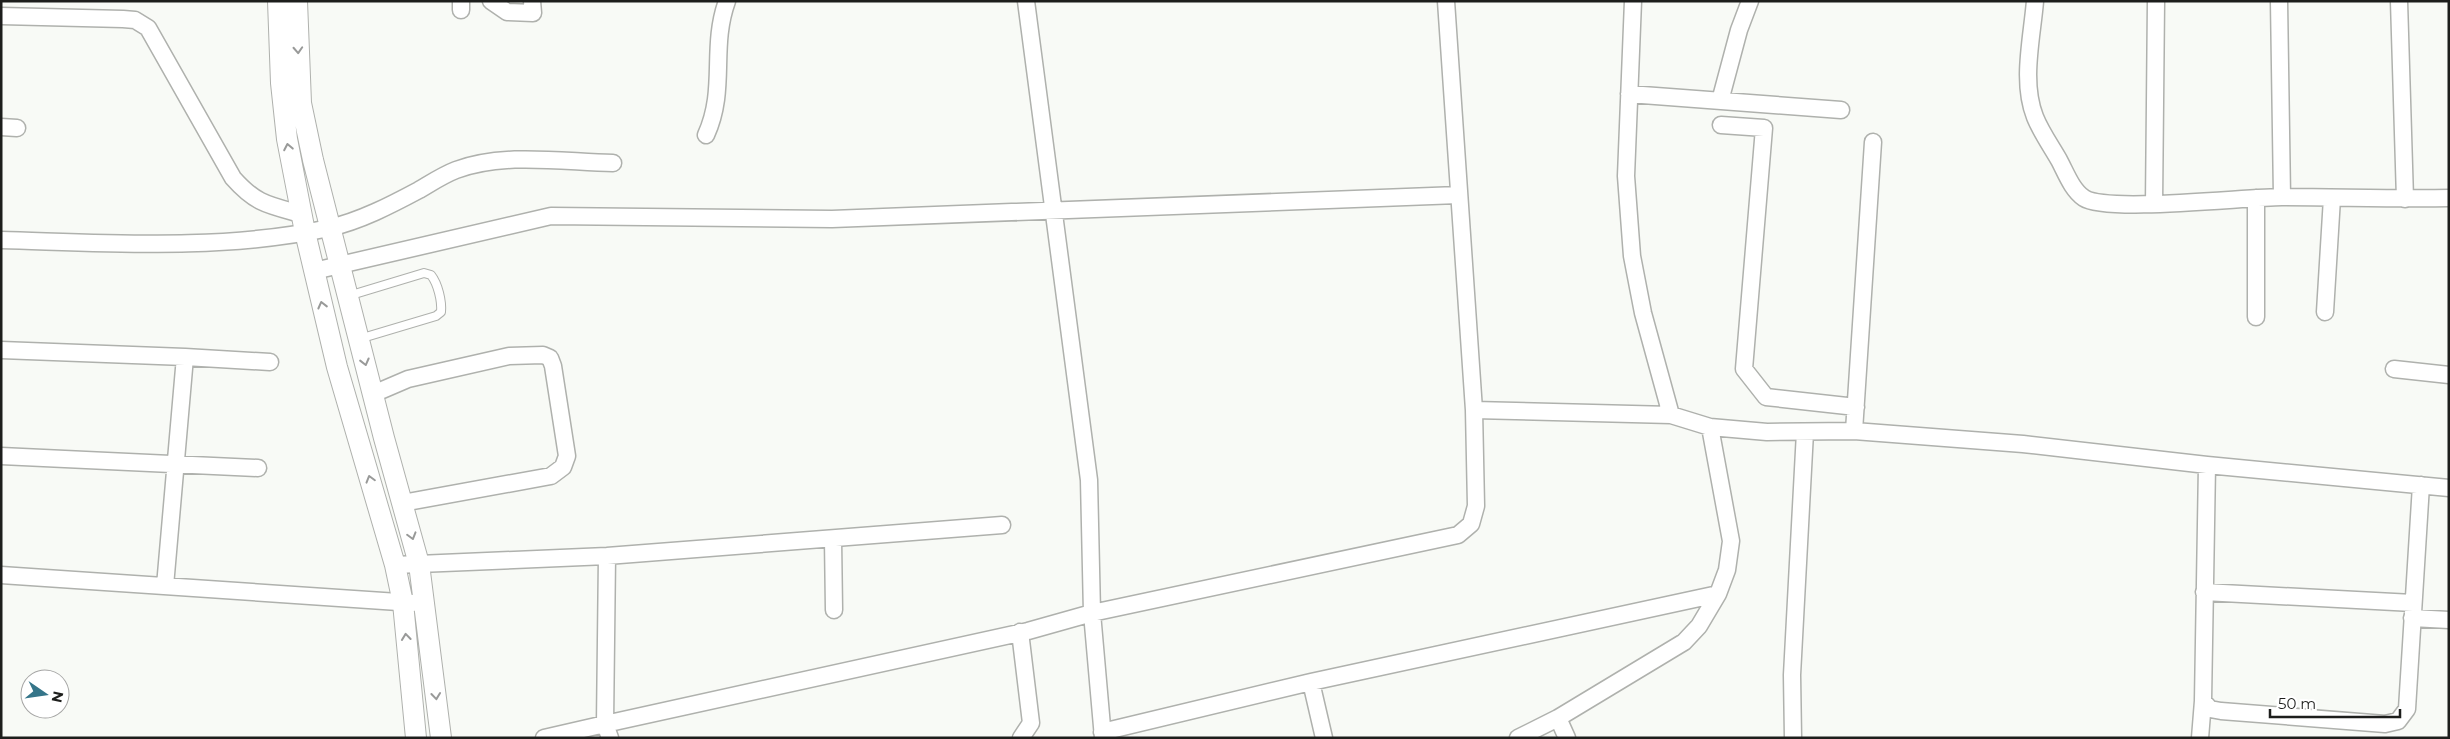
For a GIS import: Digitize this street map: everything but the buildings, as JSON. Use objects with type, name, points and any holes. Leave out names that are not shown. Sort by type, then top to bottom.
[{"type":"street","points":[[278,1],[281,83],[287,139],[303,223],[337,367],[395,565],[402,603],[416,738]]},
{"type":"street","points":[[297,1],[301,103],[313,160],[419,564],[426,603],[440,738]]},
{"type":"street","points":[[491,1],[507,12],[533,13],[532,1]]},
{"type":"street","points":[[706,135],[716,108],[718,34],[727,1]]},
{"type":"street","points":[[1026,1],[1088,480],[1092,613],[1102,735],[1311,682],[1718,594]]},
{"type":"street","points":[[544,738],[608,731],[1092,613],[1458,535],[1470,524],[1476,506],[1474,410],[1446,1]]},
{"type":"street","points":[[1632,1],[1626,176],[1632,256],[1643,313],[1671,415]]},
{"type":"street","points":[[1713,100],[1750,1]]},
{"type":"street","points":[[2035,1],[2028,78],[2030,100],[2036,118],[2076,191],[2085,198],[2099,204],[2154,204],[2282,197],[2449,198]]},
{"type":"street","points":[[2154,204],[2156,1]]},
{"type":"street","points":[[2279,1],[2282,197]]},
{"type":"street","points":[[2399,1],[2405,199]]},
{"type":"street","points":[[1,16],[123,19],[135,20],[148,28],[233,178],[245,192],[257,201],[303,223],[331,228],[388,207],[455,171],[472,166],[511,160],[613,163]]},
{"type":"street","points":[[1629,94],[1841,110]]},
{"type":"street","points":[[1721,124],[1764,128],[1744,370],[1766,397],[1856,407]]},
{"type":"street","points":[[1854,431],[1874,142]]},
{"type":"street","points":[[314,271],[551,216],[832,219],[1458,195]]},
{"type":"street","points":[[2256,198],[2256,317]]},
{"type":"street","points":[[2326,312],[2332,198]]},
{"type":"street","points":[[1,240],[189,244],[252,240],[303,223]]},
{"type":"street","points":[[1,350],[270,362]]},
{"type":"street","points":[[373,394],[408,379],[509,356],[543,355],[550,358],[553,366],[567,456],[563,467],[551,476],[402,503]]},
{"type":"street","points":[[165,586],[184,357]]},
{"type":"street","points":[[2394,369],[2449,375]]},
{"type":"street","points":[[1474,410],[1671,415],[1715,427],[1767,432],[1854,431],[2023,444],[2207,465],[2449,488]]},
{"type":"street","points":[[1518,738],[1558,718],[1684,642],[1699,626],[1718,594],[1727,570],[1731,541],[1715,427]]},
{"type":"street","points":[[1793,738],[1792,675],[1805,432]]},
{"type":"street","points":[[1,456],[258,468]]},
{"type":"street","points":[[2200,738],[2203,701],[2207,465]]},
{"type":"street","points":[[2203,701],[2210,709],[2221,711],[2386,724],[2398,721],[2407,709],[2421,486]]},
{"type":"street","points":[[395,565],[607,556],[1002,525]]},
{"type":"street","points":[[833,539],[834,610]]},
{"type":"street","points":[[607,556],[608,731]]},
{"type":"street","points":[[1,575],[402,603],[426,603]]},
{"type":"street","points":[[2204,592],[2412,610],[2449,620]]},
{"type":"street","points":[[1020,632],[1031,723],[1021,738]]},
{"type":"street","points":[[1311,682],[1324,738]]},
{"type":"street","points":[[1558,718],[1566,738]]},
{"type":"lane","points":[[348,296],[424,273],[431,275],[435,279],[441,305],[441,312],[436,316],[359,339]]}]
